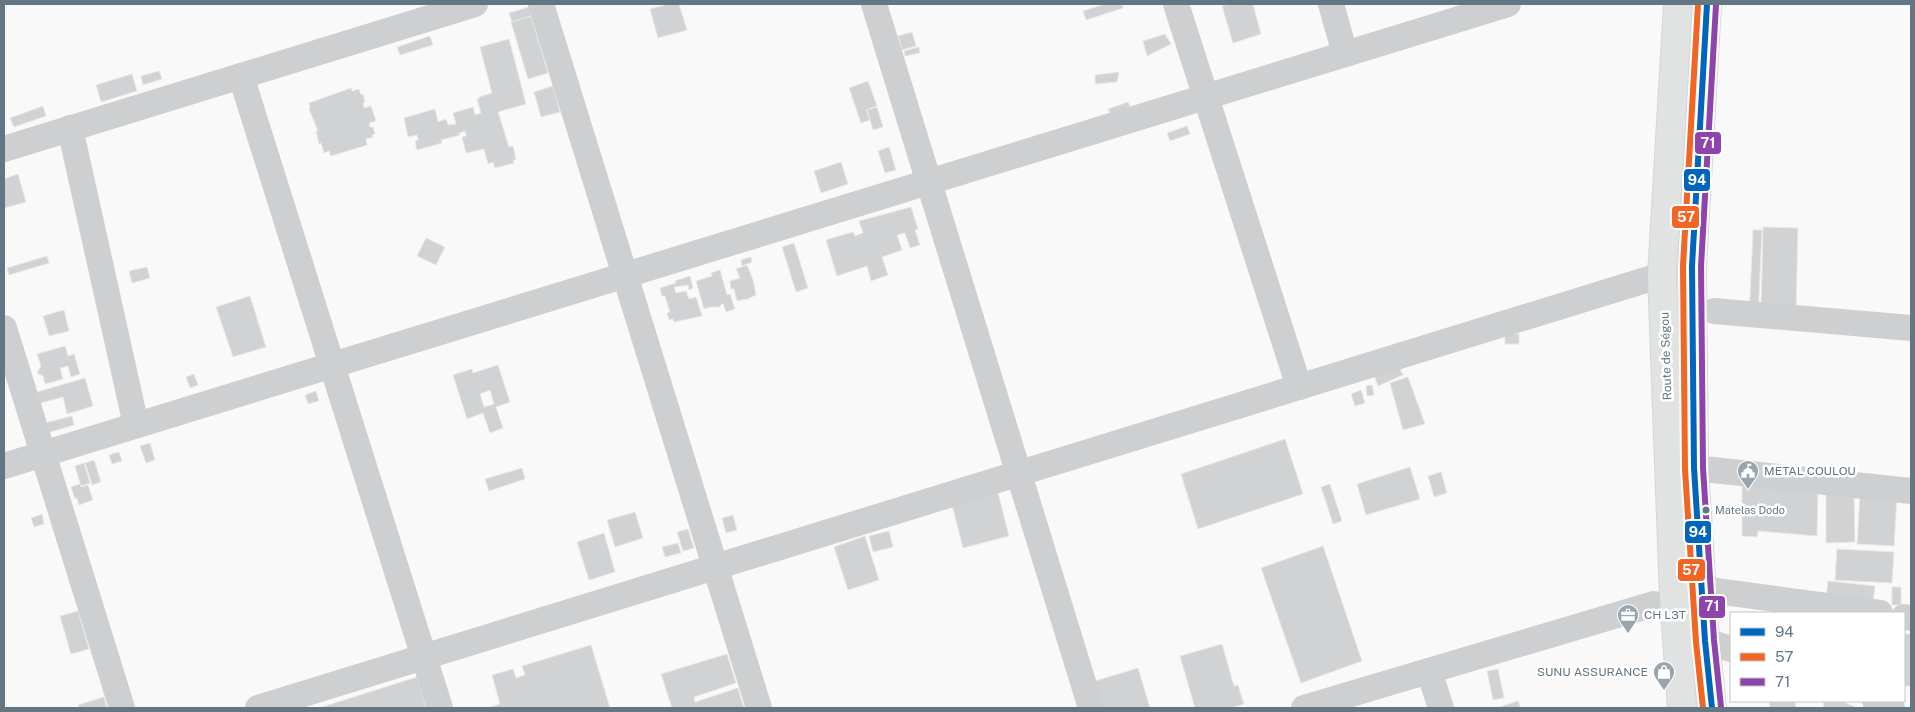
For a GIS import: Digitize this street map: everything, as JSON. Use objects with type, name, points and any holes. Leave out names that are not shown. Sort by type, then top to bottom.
[{"type":"highway","name":"Route de Ségou","points":[[1678,4],[1662,275],[1674,598],[1682,708]]},
{"type":"highway","name":"Route de Ségou","points":[[1706,4],[1692,266],[1694,468],[1705,641],[1712,708]]},
{"type":"street","points":[[4,149],[475,4]]},
{"type":"street","points":[[541,4],[759,708]]},
{"type":"street","points":[[874,4],[1091,708]]},
{"type":"street","points":[[1176,4],[1299,388]]},
{"type":"street","points":[[1331,4],[1345,54]]},
{"type":"street","points":[[4,466],[1508,4]]},
{"type":"street","points":[[241,76],[440,708]]},
{"type":"street","points":[[70,128],[136,425]]},
{"type":"street","points":[[258,708],[1662,275]]},
{"type":"street","points":[[1714,311],[1911,328]]},
{"type":"street","points":[[4,328],[122,708]]},
{"type":"street","points":[[1694,468],[1911,491]]},
{"type":"street","points":[[1702,590],[1812,609],[1863,612]]},
{"type":"street","points":[[1304,708],[1654,604]]},
{"type":"street","points":[[1705,641],[1730,649]]},
{"type":"street","points":[[1429,671],[1442,708]]},
{"type":"building","points":[[669,4],[679,4],[687,30],[658,38],[650,9]]},
{"type":"building","points":[[1105,4],[1122,4],[1123,8],[1086,20],[1083,11]]},
{"type":"building","points":[[1229,4],[1253,4],[1261,34],[1233,43],[1222,6]]},
{"type":"building","points":[[529,7],[531,16],[512,22],[509,13]]},
{"type":"building","points":[[531,16],[548,73],[528,79],[511,22]]},
{"type":"building","points":[[912,32],[916,46],[902,50],[898,36]]},
{"type":"building","points":[[1165,34],[1171,44],[1147,56],[1143,41]]},
{"type":"building","points":[[430,36],[433,45],[400,55],[397,47]]},
{"type":"building","points":[[509,39],[526,104],[498,112],[509,147],[513,146],[516,160],[513,160],[514,163],[495,168],[493,162],[488,164],[484,149],[466,153],[462,137],[466,136],[465,131],[459,133],[460,135],[441,140],[442,143],[417,150],[415,141],[418,140],[417,135],[408,137],[404,118],[435,109],[438,122],[446,119],[448,125],[456,124],[453,113],[473,107],[475,115],[481,113],[477,99],[492,93],[480,47]]},
{"type":"building","points":[[919,47],[920,53],[905,56],[904,51]]},
{"type":"building","points":[[159,71],[162,79],[143,85],[141,76]]},
{"type":"building","points":[[1119,72],[1117,82],[1095,84],[1095,75]]},
{"type":"building","points":[[132,74],[137,91],[101,102],[96,85]]},
{"type":"building","points":[[868,81],[877,106],[866,110],[870,120],[861,123],[849,88]]},
{"type":"building","points":[[553,86],[560,112],[541,117],[534,92]]},
{"type":"building","points":[[351,88],[352,91],[359,89],[361,95],[363,94],[364,108],[371,106],[376,121],[369,123],[370,127],[373,127],[375,134],[372,135],[373,137],[366,139],[367,145],[331,156],[329,151],[324,153],[321,143],[319,144],[316,131],[318,131],[309,109],[309,103]]},
{"type":"building","points":[[1128,102],[1131,109],[1114,119],[1108,109]]},
{"type":"building","points":[[43,106],[46,116],[14,127],[10,118]]},
{"type":"building","points":[[877,107],[883,127],[873,130],[867,110]]},
{"type":"building","points":[[1187,126],[1190,134],[1170,141],[1167,133]]},
{"type":"building","points":[[889,147],[896,170],[885,173],[878,151]]},
{"type":"building","points":[[841,162],[848,184],[821,193],[814,171]]},
{"type":"building","points":[[18,174],[26,202],[4,208],[4,179]]},
{"type":"building","points":[[911,207],[918,229],[915,230],[920,245],[910,248],[905,233],[897,235],[902,250],[882,257],[888,275],[871,281],[867,266],[837,276],[826,240],[853,232],[855,236],[863,233],[859,221]]},
{"type":"building","points":[[1763,227],[1798,228],[1796,312],[1761,311]]},
{"type":"building","points":[[1753,230],[1762,230],[1758,319],[1749,318]]},
{"type":"building","points":[[426,238],[445,247],[436,265],[417,256]]},
{"type":"building","points":[[794,243],[808,288],[796,292],[782,247]]},
{"type":"building","points":[[47,256],[49,263],[9,275],[7,268]]},
{"type":"building","points":[[751,257],[752,262],[742,266],[741,260]]},
{"type":"building","points":[[747,265],[756,295],[737,301],[734,289],[731,289],[730,281],[740,278],[736,269]]},
{"type":"building","points":[[147,267],[150,278],[132,283],[129,271]]},
{"type":"building","points":[[720,270],[727,295],[730,294],[735,309],[726,312],[723,303],[719,307],[704,309],[696,281],[712,276],[711,273]]},
{"type":"building","points":[[690,276],[693,288],[689,290],[688,285],[674,287],[676,293],[686,291],[689,299],[696,297],[702,316],[674,322],[673,319],[669,320],[667,313],[670,312],[665,296],[662,296],[660,288]]},
{"type":"building","points":[[250,296],[266,347],[233,357],[216,307]]},
{"type":"building","points":[[64,310],[69,331],[49,336],[43,316]]},
{"type":"building","points":[[1505,334],[1519,334],[1519,344],[1505,344]]},
{"type":"building","points":[[65,346],[68,356],[74,354],[80,374],[71,377],[68,366],[60,368],[63,379],[45,384],[43,376],[37,373],[41,366],[37,354]]},
{"type":"building","points":[[1397,362],[1403,375],[1378,386],[1373,372]]},
{"type":"building","points":[[498,365],[510,402],[496,407],[503,428],[490,433],[483,413],[467,419],[453,375],[472,369],[473,373]],"holes":[[[490,390],[494,404],[484,407],[480,394]]]},
{"type":"building","points":[[194,374],[198,385],[190,388],[186,377]]},
{"type":"building","points":[[1408,377],[1425,424],[1403,430],[1390,383]]},
{"type":"building","points":[[85,378],[93,406],[67,414],[63,397],[37,404],[34,393]]},
{"type":"building","points":[[1372,385],[1374,395],[1367,396],[1366,386]]},
{"type":"building","points":[[1361,390],[1365,403],[1355,406],[1351,394]]},
{"type":"building","points":[[316,391],[319,401],[308,404],[305,395]]},
{"type":"building","points":[[72,416],[74,425],[44,434],[41,424]]},
{"type":"building","points":[[1285,439],[1303,494],[1198,529],[1181,474]]},
{"type":"building","points":[[150,443],[155,460],[146,463],[140,446]]},
{"type":"building","points":[[119,452],[122,461],[112,464],[109,455]]},
{"type":"building","points":[[94,460],[101,482],[92,485],[85,463]]},
{"type":"building","points":[[84,463],[90,483],[81,486],[75,466]]},
{"type":"building","points":[[1410,467],[1420,499],[1366,515],[1357,484]]},
{"type":"building","points":[[522,468],[525,479],[489,491],[485,479]]},
{"type":"building","points":[[1441,472],[1447,493],[1434,497],[1428,476]]},
{"type":"building","points":[[80,484],[81,487],[88,485],[93,500],[79,505],[71,487]]},
{"type":"building","points":[[1330,484],[1342,521],[1333,524],[1321,487]]},
{"type":"building","points":[[1742,485],[1818,492],[1817,536],[1758,531],[1757,537],[1742,536]]},
{"type":"building","points":[[998,493],[1009,536],[963,548],[952,505]]},
{"type":"building","points":[[1826,493],[1854,493],[1855,542],[1826,543]]},
{"type":"building","points":[[1860,495],[1897,497],[1894,546],[1857,544]]},
{"type":"building","points":[[635,512],[643,538],[615,547],[607,520]]},
{"type":"building","points":[[42,514],[44,524],[34,527],[31,518]]},
{"type":"building","points":[[733,515],[737,530],[726,533],[722,518]]},
{"type":"building","points":[[688,529],[694,548],[683,551],[677,532]]},
{"type":"building","points":[[889,531],[893,547],[873,552],[869,536]]},
{"type":"building","points":[[604,533],[615,572],[589,580],[577,542]]},
{"type":"building","points":[[865,536],[879,580],[848,590],[834,547]]},
{"type":"building","points":[[678,543],[681,553],[665,557],[662,547]]},
{"type":"building","points":[[1323,546],[1362,661],[1301,683],[1261,568]]},
{"type":"building","points":[[1837,549],[1894,552],[1892,583],[1835,580]]},
{"type":"building","points":[[1828,581],[1875,586],[1873,602],[1826,598]]},
{"type":"building","points":[[1892,587],[1901,587],[1901,605],[1892,605]]},
{"type":"building","points":[[78,611],[89,649],[71,654],[60,616]]},
{"type":"building","points":[[1905,634],[1911,634],[1911,686],[1905,686]]},
{"type":"building","points":[[1222,644],[1234,686],[1238,685],[1244,704],[1231,708],[1195,708],[1180,656]]},
{"type":"building","points":[[591,645],[610,708],[487,708],[500,704],[492,675],[513,669],[516,678],[525,675],[522,666]]},
{"type":"building","points":[[727,654],[736,683],[694,697],[695,702],[738,688],[744,708],[672,708],[661,674]]},
{"type":"building","points":[[1138,668],[1150,708],[1100,708],[1092,682]]},
{"type":"building","points":[[1498,669],[1504,698],[1493,700],[1487,671]]},
{"type":"building","points":[[417,677],[426,708],[319,708]]},
{"type":"building","points":[[104,697],[107,708],[79,708],[78,705]]},
{"type":"building","points":[[1518,701],[1521,708],[1499,707]]},
{"type":"building","points":[[1769,702],[1795,702],[1796,708],[1770,708]]},
{"type":"building","points":[[1823,702],[1843,702],[1858,708],[1824,708]]},
{"type":"transit line","name":"57","points":[[1698,4],[1683,266],[1685,469],[1696,642],[1703,708]]},
{"type":"transit line","name":"94","points":[[1707,4],[1692,266],[1694,468],[1705,641],[1712,708]]},
{"type":"transit line","name":"71","points":[[1716,5],[1701,266],[1703,468],[1714,640],[1721,707]]},
{"type":"place","name":"METAL COULOU","points":[[1748,490]]},
{"type":"place","name":"Matelas Dodo","points":[[1706,510]]},
{"type":"place","name":"CH L3T","points":[[1628,634]]},
{"type":"place","name":"SUNU ASSURANCE","points":[[1664,691]]}]
